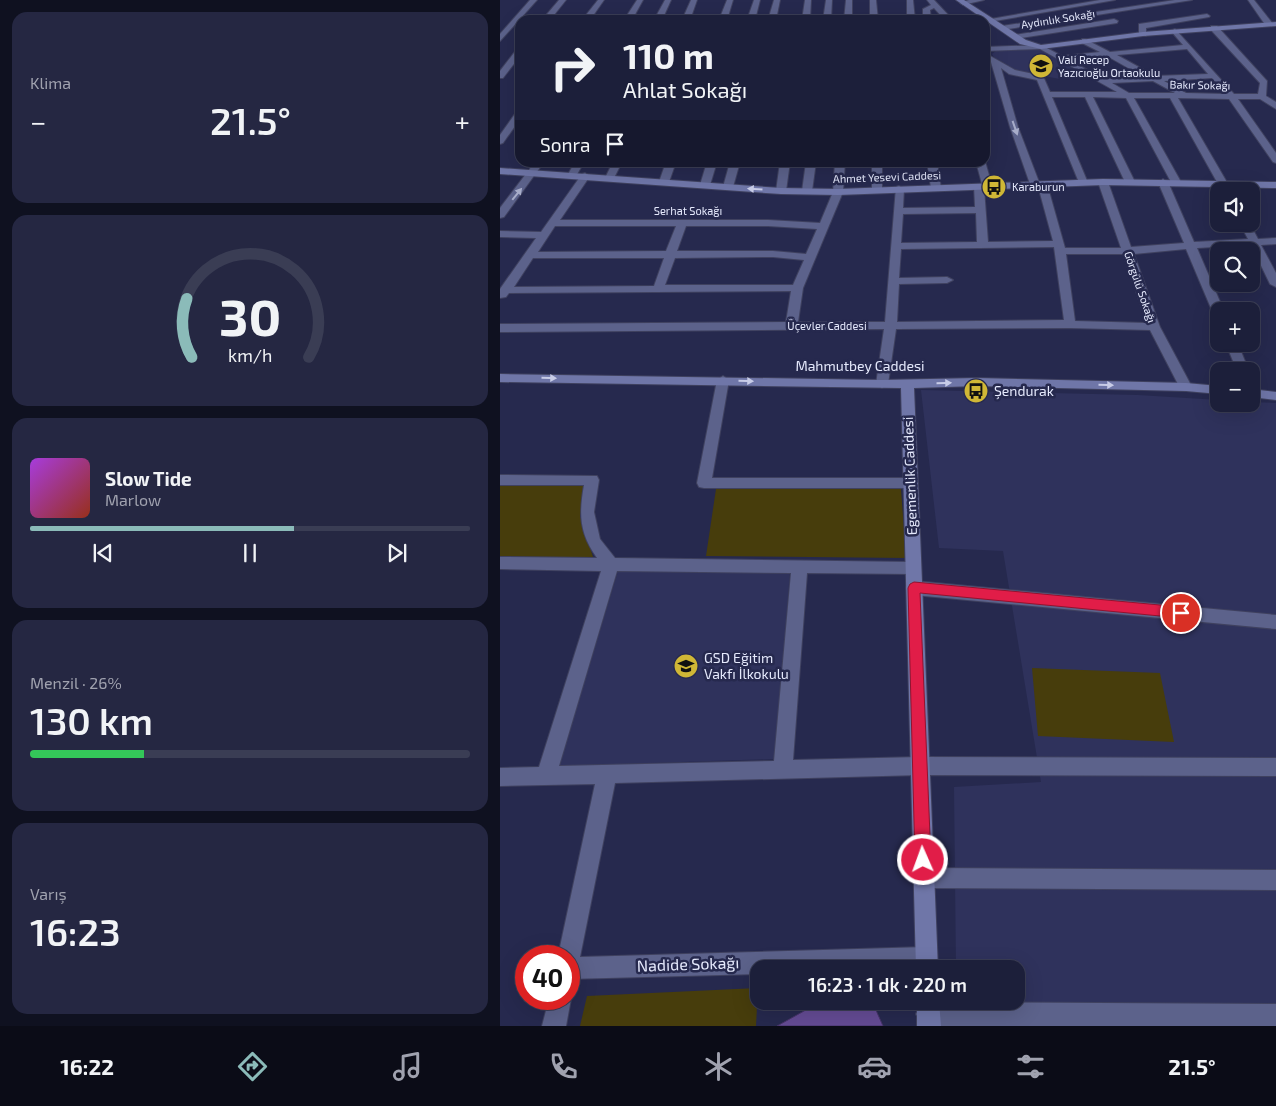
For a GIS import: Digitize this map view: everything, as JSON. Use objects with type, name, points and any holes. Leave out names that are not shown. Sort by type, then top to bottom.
[{"type":"street","points":[[522,15],[534,0]]},
{"type":"street","points":[[550,15],[563,0]]},
{"type":"street","points":[[590,15],[601,0]]},
{"type":"street","points":[[631,15],[640,0]]},
{"type":"street","points":[[660,15],[668,0]]},
{"type":"street","points":[[688,15],[694,0]]},
{"type":"street","points":[[725,15],[730,0]]},
{"type":"street","points":[[752,15],[757,0]]},
{"type":"street","points":[[773,15],[777,0]]},
{"type":"street","points":[[806,15],[808,0]]},
{"type":"street","points":[[828,15],[829,0]]},
{"type":"street","points":[[848,15],[849,0]]},
{"type":"street","points":[[873,0],[874,15]]},
{"type":"street","points":[[961,1],[982,0]]},
{"type":"street","points":[[1033,4],[1060,0],[1110,39]]},
{"type":"street","points":[[990,16],[1112,0]]},
{"type":"street","points":[[1002,28],[1185,0],[1223,27]]},
{"type":"street","points":[[1250,0],[1273,24]]},
{"type":"street","points":[[961,1],[985,15]]},
{"type":"street","points":[[910,4],[930,5],[943,15]]},
{"type":"street","points":[[1166,12],[1194,7]]},
{"type":"street","points":[[1143,34],[1142,26],[1207,16]]},
{"type":"street","points":[[990,18],[1023,42],[1041,47],[1129,96],[1176,182]]},
{"type":"street","name":"Aydınlık Sokağı","points":[[1015,37],[1119,20]]},
{"type":"street","points":[[502,41],[515,24]]},
{"type":"street","points":[[990,50],[1041,47],[1175,31],[1273,24]]},
{"type":"street","points":[[1214,28],[1264,83],[1262,97],[1276,106]]},
{"type":"street","points":[[1175,31],[1232,97],[1276,160]]},
{"type":"street","points":[[1085,41],[1186,96]]},
{"type":"street","points":[[1062,58],[1189,47]]},
{"type":"street","points":[[500,76],[515,57]]},
{"type":"street","points":[[990,58],[1012,72],[1040,78],[1082,183]]},
{"type":"street","points":[[995,62],[996,81],[1039,184],[1059,247],[1070,324]]},
{"type":"street","points":[[1103,81],[1214,76]]},
{"type":"street","points":[[996,81],[1041,81]]},
{"type":"street","name":"Bakır Sokağı","points":[[1047,94],[1262,97]]},
{"type":"street","points":[[1088,95],[1130,182]]},
{"type":"street","points":[[1173,96],[1222,182]]},
{"type":"street","points":[[500,142],[515,120]]},
{"type":"street","points":[[500,215],[537,167]]},
{"type":"street","points":[[572,176],[577,167]]},
{"type":"street","points":[[610,178],[616,167]]},
{"type":"street","points":[[664,182],[669,167]]},
{"type":"street","points":[[705,185],[710,167]]},
{"type":"street","points":[[728,187],[734,167]]},
{"type":"street","points":[[781,190],[784,167]]},
{"type":"street","points":[[807,191],[810,167]]},
{"type":"street","points":[[791,326],[798,288],[838,192],[840,167]]},
{"type":"street","points":[[876,167],[877,190]]},
{"type":"street","points":[[933,167],[936,188]]},
{"type":"street","points":[[981,167],[983,186],[981,210],[983,245]]},
{"type":"street","name":"Ahmet Yesevi Caddesi","points":[[500,171],[728,187],[838,192],[1103,182],[1176,182],[1210,185]]},
{"type":"street","points":[[502,294],[585,176]]},
{"type":"street","name":"Görgülü Sokağı","points":[[1103,182],[1154,327],[1186,387]]},
{"type":"street","points":[[1163,182],[1214,302]]},
{"type":"street","name":"Ahmet Yesevi Caddesi","points":[[1260,186],[1276,186]]},
{"type":"street","points":[[882,384],[891,326],[900,189]]},
{"type":"street","points":[[898,211],[981,210]]},
{"type":"street","name":"Serhat Sokağı","points":[[552,222],[823,226]]},
{"type":"street","points":[[658,289],[682,223]]},
{"type":"street","points":[[1249,232],[1276,284]]},
{"type":"street","points":[[500,234],[544,235]]},
{"type":"street","points":[[896,246],[983,245],[1128,251],[1190,245],[1276,241]]},
{"type":"street","points":[[530,255],[772,254],[810,257]]},
{"type":"street","points":[[894,281],[947,280]]},
{"type":"street","points":[[502,294],[658,289],[798,288]]},
{"type":"street","name":"Üçevler Caddesi","points":[[500,328],[1070,324],[1154,327]]},
{"type":"street","name":"Mahmutbey Caddesi","points":[[500,378],[882,384],[977,382],[1210,389]]},
{"type":"street","points":[[722,380],[704,483],[911,483]]},
{"type":"street","name":"Egemenlik Caddesi","points":[[907,383],[927,960]]},
{"type":"street","points":[[1260,393],[1276,396]]},
{"type":"street","points":[[500,480],[592,480],[587,512],[593,541],[611,565]]},
{"type":"street","points":[[500,563],[913,568]]},
{"type":"street","points":[[546,776],[611,565]]},
{"type":"street","points":[[783,770],[799,567]]},
{"type":"street","points":[[914,588],[1276,622]]},
{"type":"street","points":[[500,777],[920,766],[1276,768]]},
{"type":"street","points":[[571,945],[607,774]]},
{"type":"street","points":[[924,878],[1276,880]]},
{"type":"street","name":"Nadide Sokağı","points":[[580,968],[750,965]]},
{"type":"street","points":[[554,1026],[558,1010]]},
{"type":"street","points":[[928,1014],[1276,1016]]},
{"type":"shaded area","name":"Vali Recep Yazıcıoğlu Ortaokulu","points":[[1031,48],[1042,50],[1095,78],[1060,79],[1016,71],[995,59],[992,54],[997,50]]},
{"type":"shaded area","points":[[921,390],[1138,395],[1210,399],[1210,412],[1260,412],[1260,402],[1276,403],[1276,1026],[956,1026],[956,1010],[1025,1010],[1025,960],[956,960],[954,787],[1041,782],[1003,551],[939,548]]},
{"type":"shaded area","points":[[588,483],[580,516],[594,560],[500,558],[500,484]]},
{"type":"shaded area","points":[[716,489],[901,489],[906,558],[706,556]]},
{"type":"shaded area","name":"GSD Eğitim Vakfı İlkokulu","points":[[618,571],[790,572],[775,759],[559,766]]},
{"type":"shaded area","points":[[1032,668],[1160,673],[1174,742],[1038,736]]},
{"type":"shaded area","points":[[750,988],[750,1010],[757,1010],[756,1026],[580,1026],[587,996]]},
{"type":"building","points":[[806,1010],[876,1010],[883,1026],[777,1026]]},
{"type":"place","name":"Vali Recep Yazıcıoğlu Ortaokulu","points":[[1041,66]]},
{"type":"place","name":"Karaburun","points":[[994,187]]},
{"type":"place","name":"Şendurak","points":[[976,391]]},
{"type":"place","name":"GSD Eğitim Vakfı İlkokulu","points":[[686,666]]},
{"type":"route","points":[[923,860],[914,588],[1181,613]]}]
